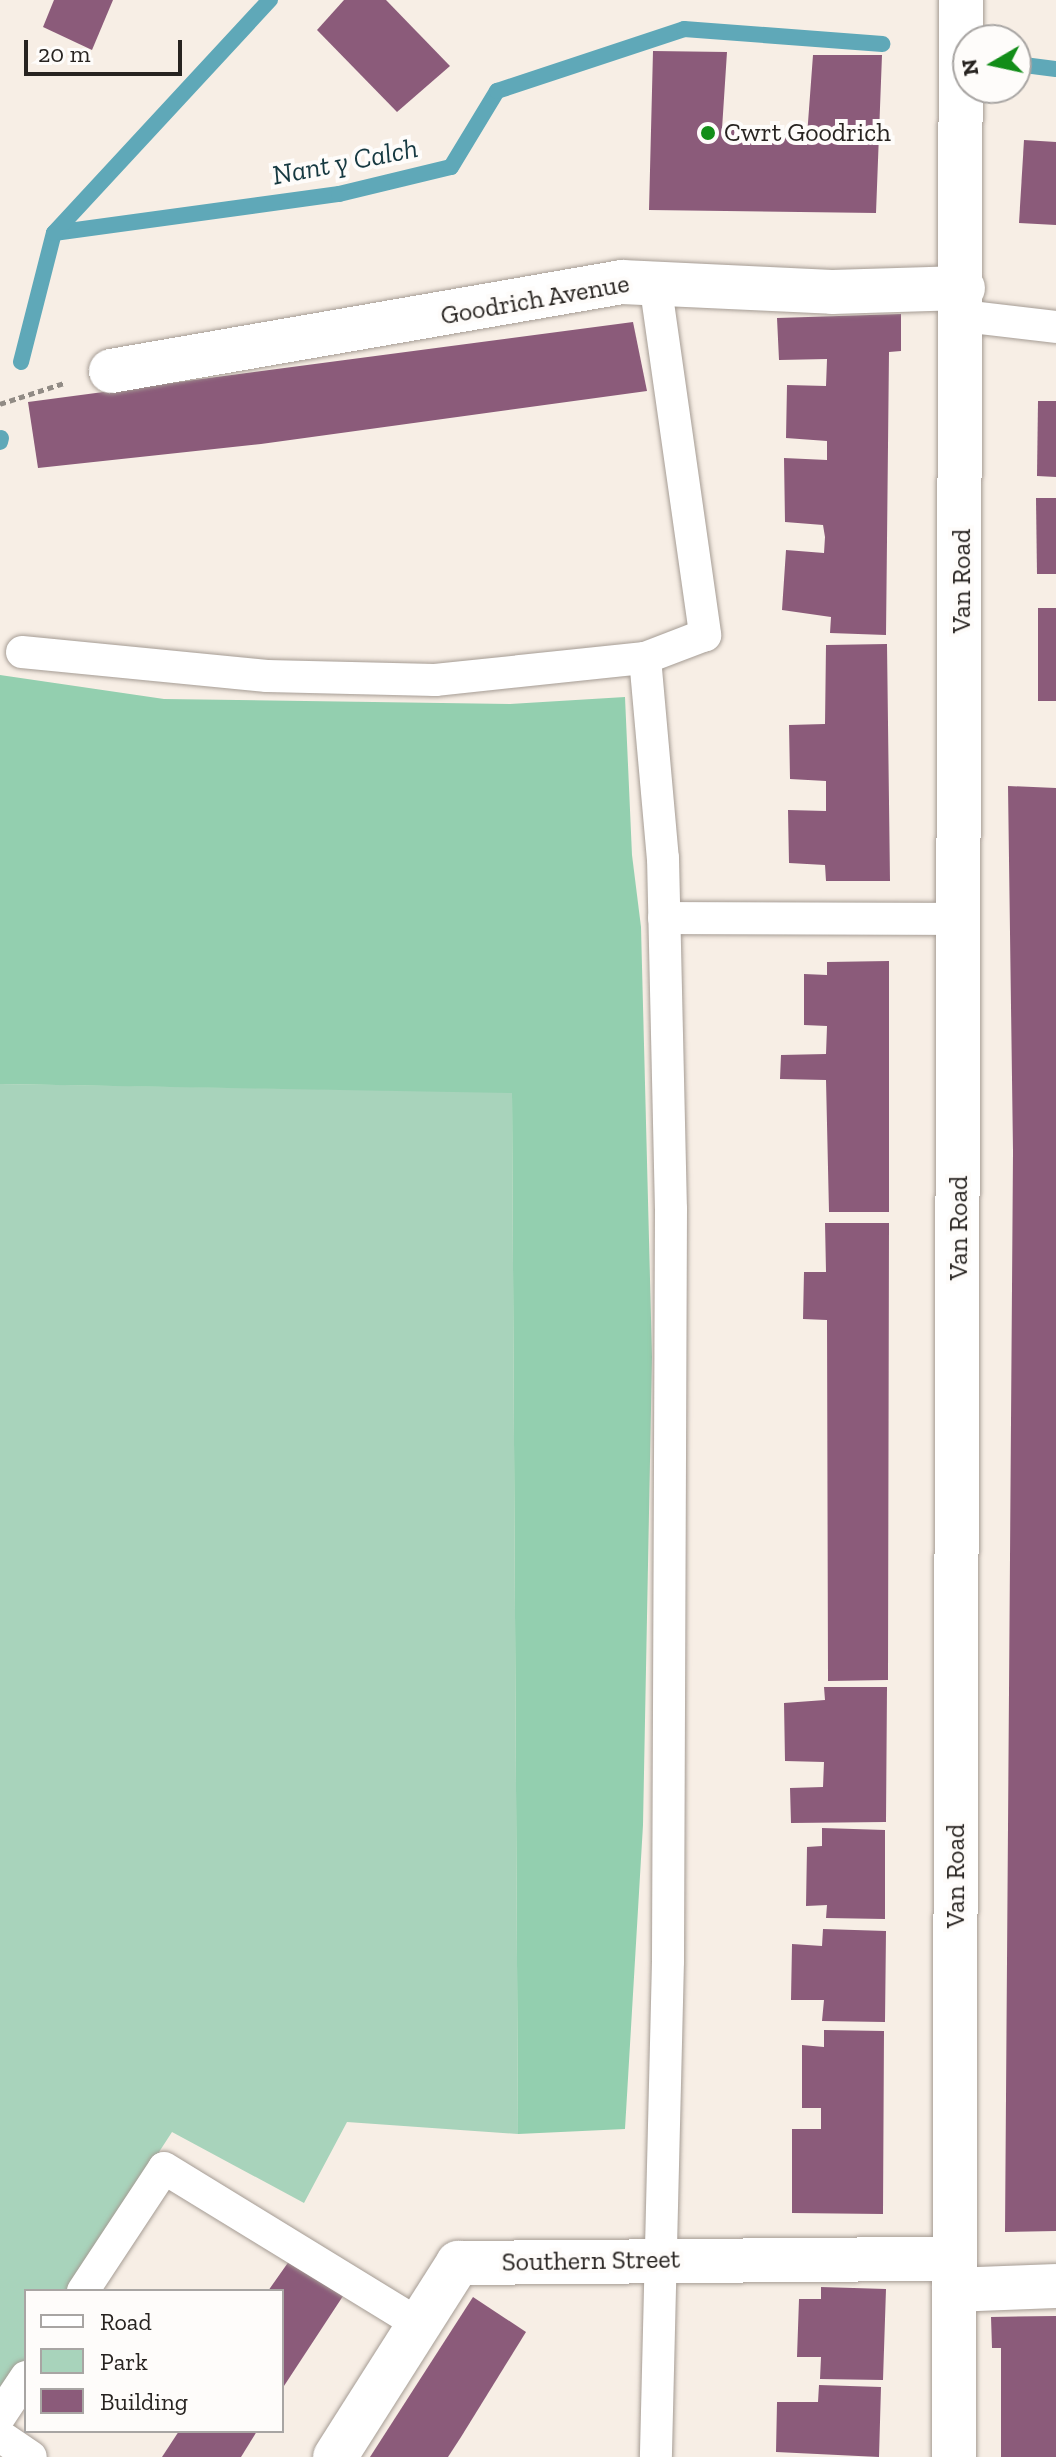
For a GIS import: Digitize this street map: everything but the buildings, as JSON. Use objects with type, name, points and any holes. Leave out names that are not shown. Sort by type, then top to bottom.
[{"type":"street","name":"Van Road","points":[[954,2457],[963,302],[961,0]]},
{"type":"street","name":"Goodrich Avenue","points":[[111,371],[622,282],[963,302]]},
{"type":"street","name":"Southern Street","points":[[335,2457],[458,2263],[660,2259],[954,2274],[1056,2286]]},
{"type":"lane","points":[[22,652],[267,676],[435,680],[645,658],[705,635],[655,282]]},
{"type":"lane","points":[[963,302],[1056,327]]},
{"type":"lane","points":[[645,658],[664,918],[671,1241],[668,1961],[656,2457]]},
{"type":"lane","points":[[664,918],[960,919]]},
{"type":"lane","points":[[84,2289],[164,2168],[419,2324]]},
{"type":"lane","points":[[0,2416],[24,2380]]},
{"type":"lane","points":[[0,2436],[31,2457]]},
{"type":"path","points":[[0,404],[111,371]]},
{"type":"green space","points":[[0,675],[164,699],[510,704],[625,697],[632,855],[641,927],[652,1357],[643,1825],[625,2129],[518,2134],[512,1093],[0,1084]]},
{"type":"green space","points":[[0,1084],[512,1092],[518,2134],[347,2122],[304,2203],[172,2132],[70,2289],[24,2289],[24,2360],[0,2398]]},
{"type":"waterway","points":[[21,362],[54,233],[270,0]]},
{"type":"waterway","name":"Nant y Calch","points":[[54,233],[339,194],[451,167],[497,91],[684,29],[882,44]]},
{"type":"waterway","name":"Nant y Calch","points":[[1032,66],[1056,69]]},
{"type":"waterway","points":[[0,442],[1,438]]},
{"type":"place","name":"Cwrt Goodrich","points":[[708,133]]}]
